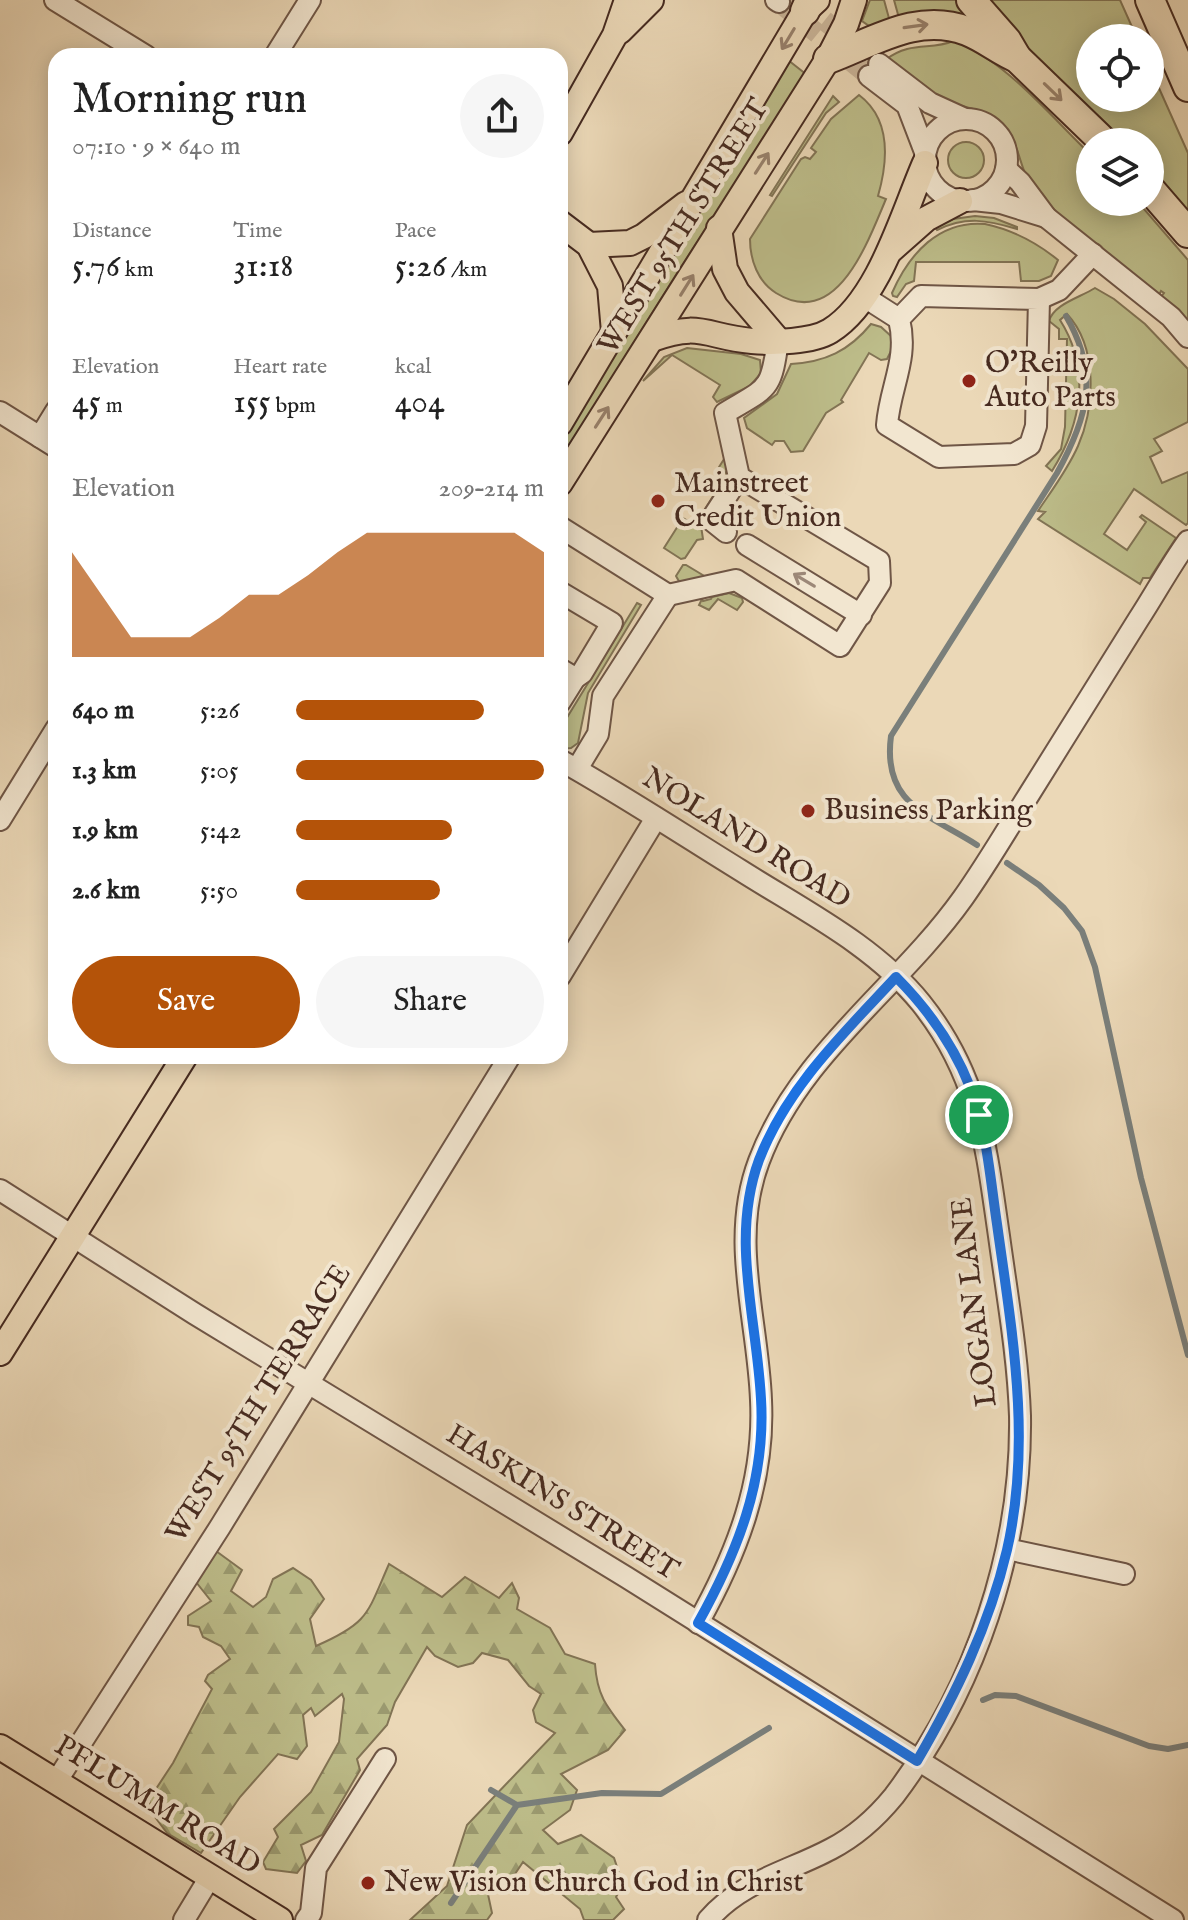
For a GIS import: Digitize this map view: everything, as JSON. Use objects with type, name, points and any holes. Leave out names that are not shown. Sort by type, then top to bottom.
[{"type":"highway","points":[[971,0],[1007,41],[1017,58],[1090,128]]},
{"type":"highway","points":[[1150,0],[1188,87]]},
{"type":"highway","points":[[828,59],[899,29],[933,24],[969,32],[1017,58]]},
{"type":"highway","points":[[1164,205],[1188,233]]},
{"type":"main road","points":[[568,119],[615,35],[627,0]]},
{"type":"main road","points":[[615,35],[651,0]]},
{"type":"main road","name":"WEST 95TH STREET","points":[[568,470],[828,59],[854,0]]},
{"type":"main road","name":"WEST 95TH STREET","points":[[568,410],[697,196],[797,3]]},
{"type":"main road","points":[[652,339],[677,330],[703,329],[754,341],[800,340],[829,331],[854,310],[887,254],[925,158]]},
{"type":"main road","points":[[589,245],[630,243],[697,196]]},
{"type":"main road","points":[[887,254],[926,219],[966,200]]},
{"type":"main road","points":[[719,228],[723,266],[737,292],[778,340]]},
{"type":"main road","points":[[568,229],[589,245],[610,286],[614,332]]},
{"type":"main road","points":[[0,1353],[180,1064]]},
{"type":"main road","name":"PFLUMM ROAD","points":[[0,1747],[280,1920]]},
{"type":"street","points":[[55,0],[133,48]]},
{"type":"street","points":[[280,48],[310,0]]},
{"type":"street","points":[[966,200],[994,190],[1006,169],[1004,145],[998,134],[988,126],[930,103],[874,70],[907,105],[928,176],[936,188],[946,196],[966,200],[1001,203],[1046,217]]},
{"type":"street","points":[[925,158],[930,139],[939,128],[951,121],[965,119]]},
{"type":"street","points":[[1006,169],[1020,182],[1046,217],[1171,317],[1188,337]]},
{"type":"street","points":[[899,319],[921,296],[1039,299],[1059,290],[1093,254]]},
{"type":"street","points":[[863,296],[899,319],[903,334],[901,366],[888,404],[887,425],[939,457],[1014,454],[1030,445],[1036,426],[1039,299]]},
{"type":"street","points":[[726,532],[711,520],[739,477],[725,413],[766,388],[772,378],[778,340]]},
{"type":"street","points":[[0,412],[48,442]]},
{"type":"street","points":[[568,532],[668,595],[736,580],[840,646],[880,583],[879,561],[739,477]]},
{"type":"street","points":[[698,1623],[736,1548],[753,1496],[762,1401],[744,1249],[747,1206],[759,1161],[778,1119],[806,1077],[940,928],[979,875],[1188,541]]},
{"type":"street","points":[[747,545],[861,615]]},
{"type":"street","points":[[569,764],[598,734],[603,696],[668,595]]},
{"type":"street","points":[[568,597],[612,623],[582,673],[568,674]]},
{"type":"street","points":[[0,820],[48,742]]},
{"type":"street","name":"NOLAND ROAD","points":[[569,764],[841,933],[873,954],[896,977]]},
{"type":"street","points":[[568,963],[656,818]]},
{"type":"street","name":"LOGAN LANE","points":[[708,1920],[741,1891],[769,1875],[831,1849],[866,1826],[895,1794],[946,1712],[970,1662],[988,1615],[1007,1549],[1016,1493],[1020,1410],[1013,1337],[986,1149],[978,1111],[960,1062],[938,1025],[896,977]]},
{"type":"street","name":"WEST 95TH TERRACE","points":[[56,1782],[224,1521],[505,1064]]},
{"type":"street","name":"HASKINS STREET","points":[[0,1190],[1173,1920]]},
{"type":"street","points":[[1007,1549],[1124,1574]]},
{"type":"street","points":[[306,1920],[311,1913],[316,1868],[385,1759]]},
{"type":"street","points":[[184,1920],[210,1877]]},
{"type":"green space","points":[[870,0],[884,0],[890,22],[875,30],[862,21]]},
{"type":"green space","points":[[894,0],[963,0],[978,21],[899,18]]},
{"type":"green space","points":[[982,0],[1120,0],[1131,24],[1076,24],[1076,97],[1006,29]]},
{"type":"green space","points":[[953,41],[972,49],[1008,74],[1076,140],[1076,216],[1150,216],[1188,260],[1188,324],[1161,297],[1164,293],[1161,291],[1159,295],[1049,209],[1043,195],[1040,198],[1028,181],[1004,126],[981,111],[936,97],[885,60],[904,50]]},
{"type":"green space","points":[[788,60],[807,75],[679,270],[568,448],[568,427],[572,418],[716,186]]},
{"type":"green space","points":[[859,95],[877,116],[882,128],[885,155],[878,196],[886,199],[870,237],[847,276],[833,291],[816,300],[798,302],[776,293],[764,283],[753,262],[750,239],[801,159],[810,159],[816,152],[811,148],[831,119]]},
{"type":"green space","points":[[833,96],[839,102],[826,113],[770,195]]},
{"type":"green space","points":[[1164,99],[1188,153],[1188,218],[1164,189],[1164,128],[1108,128],[1091,112],[1164,112]]},
{"type":"green space","points":[[966,142],[979,147],[984,160],[979,173],[966,178],[953,173],[948,160],[953,147]]},
{"type":"green space","points":[[975,216],[994,218],[1017,229],[977,221],[937,230],[935,227],[953,219]]},
{"type":"green space","points":[[985,224],[1024,238],[1058,260],[1051,276],[1039,281],[1021,281],[1019,262],[916,262],[914,281],[906,284],[897,297],[893,296],[907,265],[928,242],[953,228]]},
{"type":"green space","points":[[1095,288],[1145,324],[1188,369],[1188,422],[1154,439],[1162,451],[1150,457],[1162,483],[1188,472],[1188,523],[1186,525],[1134,489],[1104,534],[1127,550],[1146,522],[1140,517],[1142,515],[1176,538],[1150,578],[1143,578],[1140,584],[1038,519],[1045,512],[1038,511],[1078,446],[1090,396],[1089,360],[1077,328],[1067,314],[1060,320],[1076,358],[1079,396],[1070,434],[1052,471],[1046,466],[1061,449],[1065,427],[1067,339],[1059,339],[1059,329],[1049,321],[1056,310]]},
{"type":"green space","points":[[871,324],[881,327],[892,337],[887,359],[881,360],[869,353],[841,400],[843,402],[826,413],[803,451],[791,452],[784,441],[775,441],[772,445],[747,428],[744,418],[777,394],[791,364],[815,361],[836,353]]},
{"type":"green space","points":[[687,348],[741,354],[760,360],[761,373],[750,386],[717,402],[713,397],[720,385],[672,355],[643,381],[664,357]]},
{"type":"green space","points":[[726,456],[730,474],[702,520],[703,539],[697,540],[685,558],[681,559],[664,548],[683,518],[695,525],[727,474],[719,467]]},
{"type":"green space","points":[[683,565],[706,577],[680,583],[676,576]]},
{"type":"green space","points":[[729,593],[742,598],[743,602],[737,610],[718,599],[709,610],[699,605],[702,599]]},
{"type":"green space","points":[[637,603],[641,605],[588,693],[578,743],[568,748],[568,716]]},
{"type":"green space","points":[[216,1551],[242,1570],[231,1591],[253,1607],[266,1597],[273,1579],[293,1568],[311,1580],[324,1599],[310,1619],[316,1646],[357,1623],[376,1595],[389,1564],[442,1597],[465,1577],[499,1598],[512,1583],[519,1598],[517,1609],[550,1628],[565,1654],[595,1664],[604,1700],[625,1730],[608,1750],[561,1774],[577,1790],[570,1810],[543,1830],[558,1844],[581,1835],[614,1858],[623,1885],[616,1897],[624,1909],[613,1920],[584,1920],[580,1909],[523,1862],[503,1892],[486,1885],[492,1913],[487,1920],[410,1920],[447,1886],[467,1825],[555,1733],[536,1722],[533,1710],[541,1694],[529,1686],[508,1660],[482,1653],[473,1663],[458,1667],[435,1656],[427,1647],[395,1702],[387,1725],[357,1759],[360,1770],[322,1835],[301,1845],[306,1861],[297,1873],[266,1869],[263,1862],[278,1837],[274,1829],[311,1792],[339,1742],[342,1694],[315,1716],[311,1708],[303,1715],[307,1746],[297,1759],[278,1754],[240,1797],[201,1853],[167,1833],[149,1809],[150,1798],[173,1763],[212,1689],[205,1681],[208,1675],[230,1659],[221,1646],[203,1637],[199,1627],[188,1625],[188,1616],[211,1601],[196,1582]]},
{"type":"waterway","points":[[977,845],[926,815],[901,792],[890,759],[891,736],[1068,453],[1082,414],[1086,376],[1077,337],[1066,316]]},
{"type":"waterway","points":[[1007,863],[1039,885],[1064,908],[1082,931],[1095,967],[1141,1178],[1188,1355]]},
{"type":"waterway","points":[[983,1700],[995,1695],[1016,1696],[1149,1746],[1168,1749],[1188,1745]]},
{"type":"waterway","points":[[451,1903],[517,1805],[602,1793],[661,1794],[769,1728]]},
{"type":"waterway","points":[[491,1790],[517,1805]]},
{"type":"tunnel","points":[[779,2],[869,76]]},
{"type":"tunnel","points":[[801,2],[879,64]]},
{"type":"place","name":"O'Reilly Auto Parts","points":[[969,381]]},
{"type":"place","name":"Mainstreet Credit Union","points":[[658,501]]},
{"type":"place","name":"Business Parking","points":[[808,811]]},
{"type":"place","name":"New Vision Church God in Christ","points":[[368,1883]]},
{"type":"route","points":[[896,977],[938,1025],[960,1062],[979,1115],[1013,1337],[1020,1410],[1016,1493],[1007,1549],[988,1615],[946,1712],[917,1761],[698,1623],[724,1576],[753,1496],[762,1401],[744,1249],[752,1184],[778,1119],[826,1052],[896,977]]}]
